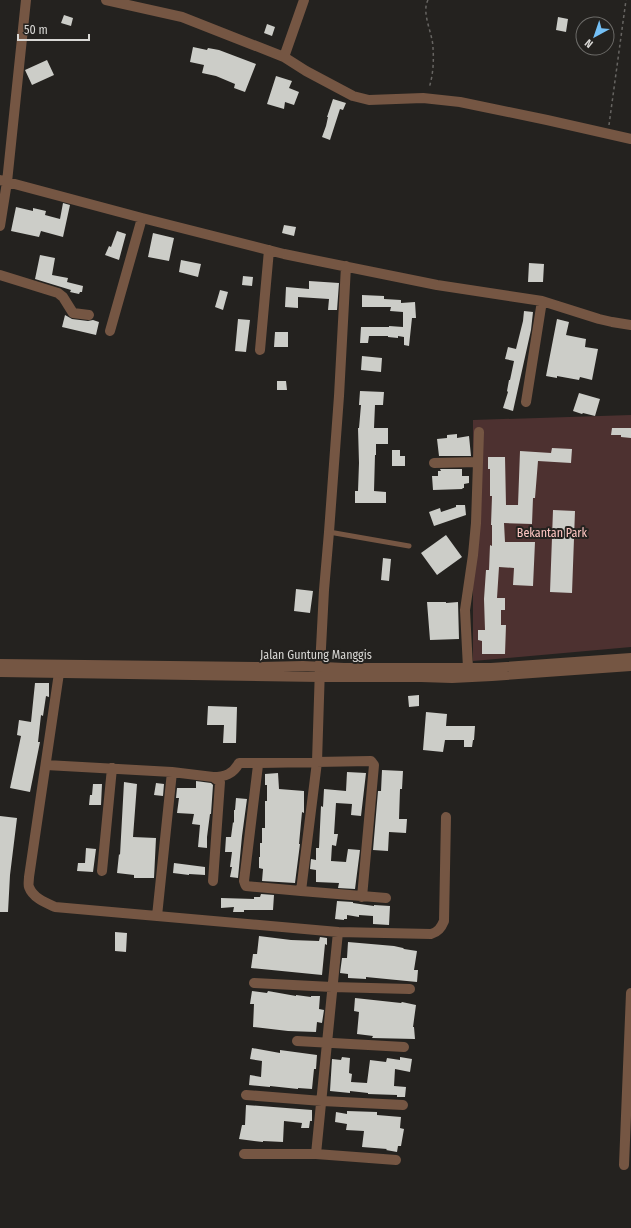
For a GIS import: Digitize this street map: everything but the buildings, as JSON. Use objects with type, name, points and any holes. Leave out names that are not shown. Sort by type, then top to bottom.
[{"type":"street","points":[[0,226],[26,0]]},
{"type":"street","points":[[106,0],[182,17],[284,57],[306,71],[353,96],[369,100],[423,98],[460,102],[631,139]]},
{"type":"street","points":[[284,57],[304,0]]},
{"type":"street","points":[[4,181],[269,250],[437,285],[542,301],[599,319],[631,325]]},
{"type":"street","points":[[110,331],[142,218]]},
{"type":"street","points":[[260,350],[269,250]]},
{"type":"street","points":[[301,891],[317,762],[324,590],[340,381],[346,266]]},
{"type":"street","points":[[0,275],[58,293],[63,297],[73,313],[89,315]]},
{"type":"street","points":[[526,402],[542,301]]},
{"type":"street","points":[[468,668],[465,610],[474,547],[478,432]]},
{"type":"street","points":[[434,463],[478,462]]},
{"type":"street","name":"Jalan Guntung Manggis","points":[[3,668],[59,673],[452,678],[631,658]]},
{"type":"street","name":"Jalan Guntung Manggis","points":[[3,668],[320,667],[468,668],[510,671],[631,666]]},
{"type":"street","points":[[59,673],[29,877],[29,887],[34,895],[43,902],[55,907],[338,932],[431,934],[441,928],[444,921],[446,817]]},
{"type":"street","points":[[46,765],[172,772],[222,777],[231,773],[239,763],[371,761],[374,764],[362,897]]},
{"type":"street","points":[[260,763],[257,766],[244,884],[246,886],[386,898]]},
{"type":"street","points":[[102,871],[112,768]]},
{"type":"street","points":[[158,916],[172,772]]},
{"type":"street","points":[[213,881],[220,782],[214,777]]},
{"type":"street","points":[[316,1154],[338,932]]},
{"type":"street","points":[[254,983],[410,989]]},
{"type":"street","points":[[624,1164],[631,993]]},
{"type":"street","points":[[297,1041],[404,1047]]},
{"type":"street","points":[[246,1095],[403,1105]]},
{"type":"street","points":[[244,1154],[316,1154],[396,1160]]},
{"type":"lane","points":[[329,532],[409,546]]},
{"type":"path","points":[[423,98],[430,87],[434,47],[425,12],[428,0]]},
{"type":"path","points":[[608,134],[626,0]]},
{"type":"green space","name":"Bekantan Park","points":[[631,415],[631,647],[473,661],[473,420]]}]
